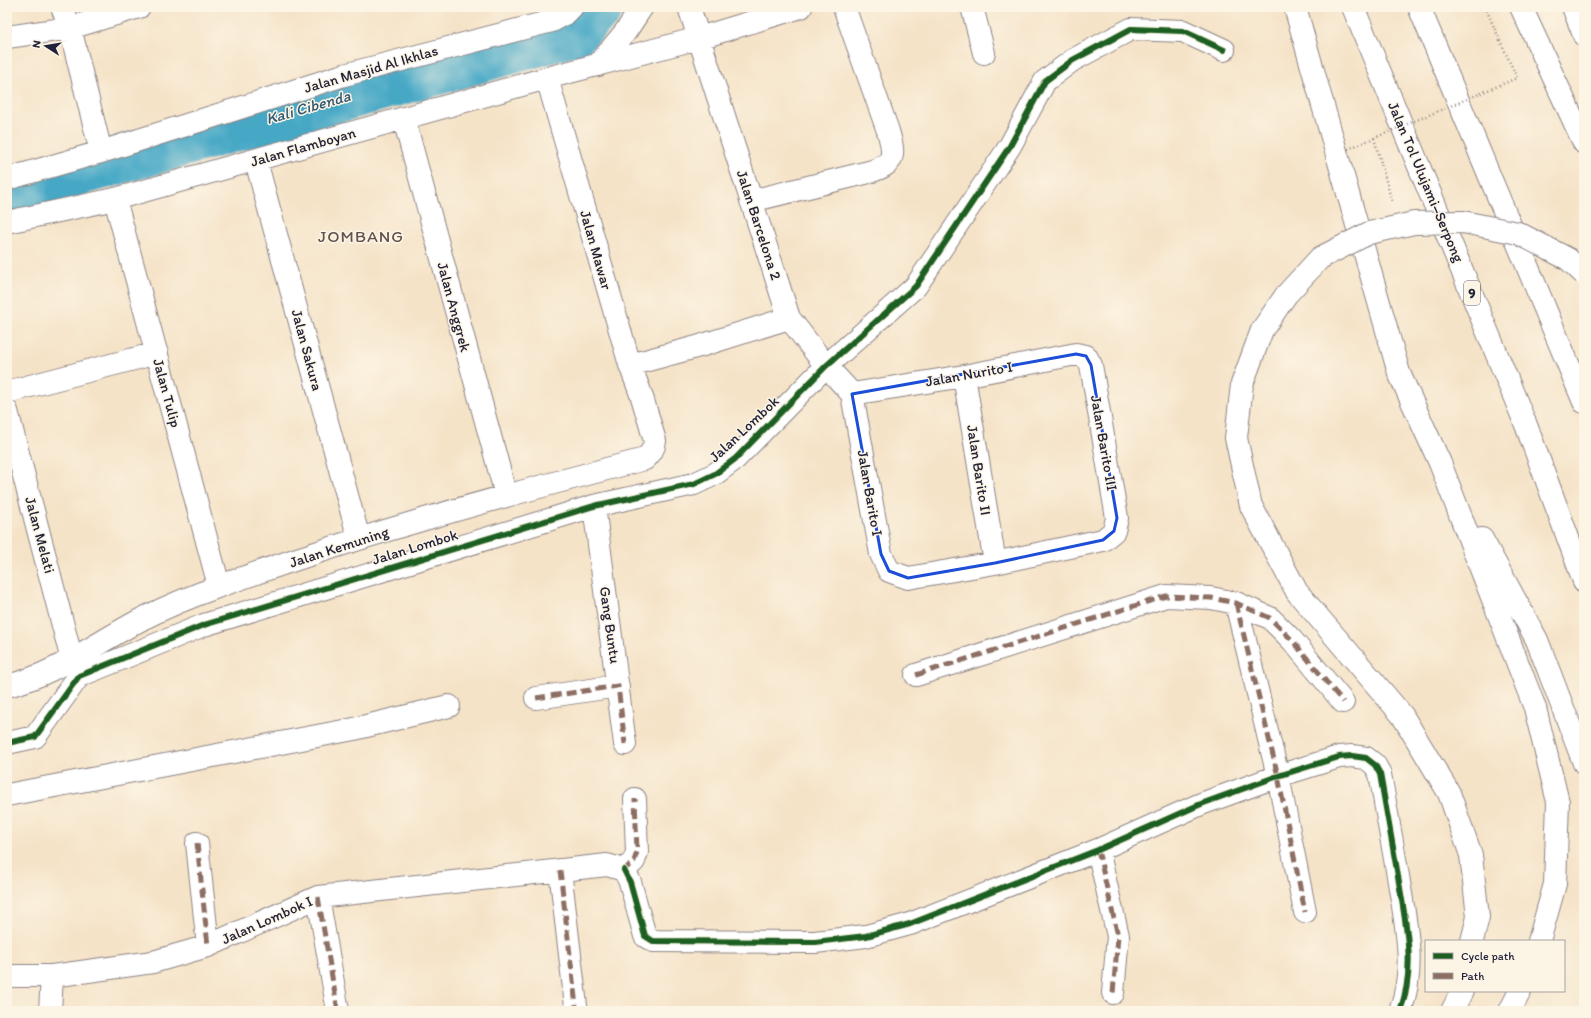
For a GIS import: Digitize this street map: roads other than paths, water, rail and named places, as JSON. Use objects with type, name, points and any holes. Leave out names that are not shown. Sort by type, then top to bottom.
[{"type":"main road","points":[[62,7],[70,28],[101,152]]},
{"type":"main road","points":[[7,37],[70,28],[139,7]]},
{"type":"main road","name":"Jalan Masjid Al Ikhlas","points":[[7,179],[101,152],[344,75],[552,21],[566,14],[572,7]]},
{"type":"main road","points":[[598,65],[626,31],[642,7]]},
{"type":"main road","name":"Jalan Barcelona 2","points":[[688,7],[789,318],[826,366],[852,394]]},
{"type":"main road","name":"Jalan Flamboyan","points":[[7,222],[115,200],[547,78],[699,38],[801,7]]},
{"type":"main road","points":[[751,201],[870,172],[883,168],[890,159],[893,146],[844,7]]},
{"type":"main road","points":[[972,7],[984,53]]},
{"type":"main road","points":[[1295,7],[1399,373],[1440,463],[1535,708],[1558,802],[1554,884],[1539,940]]},
{"type":"main road","name":"Jalan Tol Ulujami–Serpong","points":[[1353,7],[1526,424],[1584,581]]},
{"type":"main road","points":[[1419,7],[1584,402]]},
{"type":"main road","points":[[1522,7],[1584,143]]},
{"type":"main road","points":[[1573,7],[1584,35]]},
{"type":"main road","name":"Jalan Lombok","points":[[7,743],[35,737],[79,676],[204,625],[594,506],[694,484],[715,474],[735,459],[826,366],[916,286],[1010,146],[1045,81],[1073,60],[1131,30],[1183,31],[1224,50]]},
{"type":"main road","name":"Jalan Mawar","points":[[547,78],[630,365],[649,421]]},
{"type":"main road","name":"Jalan Anggrek","points":[[404,119],[506,496]]},
{"type":"main road","name":"Jalan Sakura","points":[[256,161],[360,539]]},
{"type":"main road","name":"Jalan Tulip","points":[[115,200],[219,586]]},
{"type":"main road","points":[[1472,940],[1478,917],[1471,855],[1449,793],[1402,715],[1297,592],[1251,506],[1236,438],[1242,384],[1262,330],[1286,295],[1320,258],[1369,233],[1414,222],[1463,222],[1518,233],[1568,259],[1584,274]]},
{"type":"main road","points":[[630,365],[700,346],[789,318]]},
{"type":"main road","points":[[7,392],[157,353]]},
{"type":"main road","name":"Jalan Nurito I","points":[[852,394],[964,376],[1076,354],[1086,356]]},
{"type":"main road","name":"Jalan Barito III","points":[[995,563],[1103,540],[1114,531],[1117,518],[1091,365],[1086,356]]},
{"type":"main road","name":"Jalan Barito II","points":[[964,376],[995,563]]},
{"type":"main road","name":"Jalan Barito I","points":[[852,394],[881,554],[889,571],[908,578],[995,563]]},
{"type":"main road","name":"Jalan Melati","points":[[7,411],[72,660]]},
{"type":"main road","name":"Jalan Kemuning","points":[[7,686],[21,683],[72,660],[145,618],[219,586],[360,539],[506,496],[645,459],[654,448],[655,441],[649,421]]},
{"type":"main road","points":[[1440,463],[1537,640],[1584,763]]},
{"type":"main road","name":"Gang Buntu","points":[[594,506],[625,744]]},
{"type":"main road","points":[[916,675],[1166,596],[1211,598],[1236,603],[1270,618],[1292,640],[1343,702]]},
{"type":"main road","points":[[1236,603],[1278,776],[1305,912]]},
{"type":"main road","points":[[536,698],[618,686]]},
{"type":"main road","points":[[7,795],[354,729],[449,706]]},
{"type":"main road","points":[[635,799],[637,852],[634,861],[624,870],[630,882],[645,936],[653,941],[815,942],[866,936],[910,924],[1098,850],[1201,804],[1278,776],[1339,757],[1352,756],[1366,758],[1376,765],[1380,774],[1408,940],[1410,971],[1406,996],[1400,1011]]},
{"type":"main road","points":[[197,843],[208,946]]},
{"type":"main road","points":[[1098,850],[1118,936],[1113,993]]},
{"type":"main road","name":"Jalan Lombok I","points":[[7,976],[52,976],[153,962],[208,946],[318,897],[608,865],[624,870]]},
{"type":"main road","points":[[560,870],[576,1006]]},
{"type":"main road","points":[[318,897],[338,1011]]},
{"type":"main road","points":[[50,1011],[52,976]]},
{"type":"main road","points":[[1452,1011],[1462,992]]},
{"type":"main road","points":[[1510,1011],[1520,992]]},
{"type":"waterway","name":"Kali Cibenda","points":[[7,192],[574,32],[599,7]]},
{"type":"district","name":"JOMBANG","points":[[361,236]]}]
